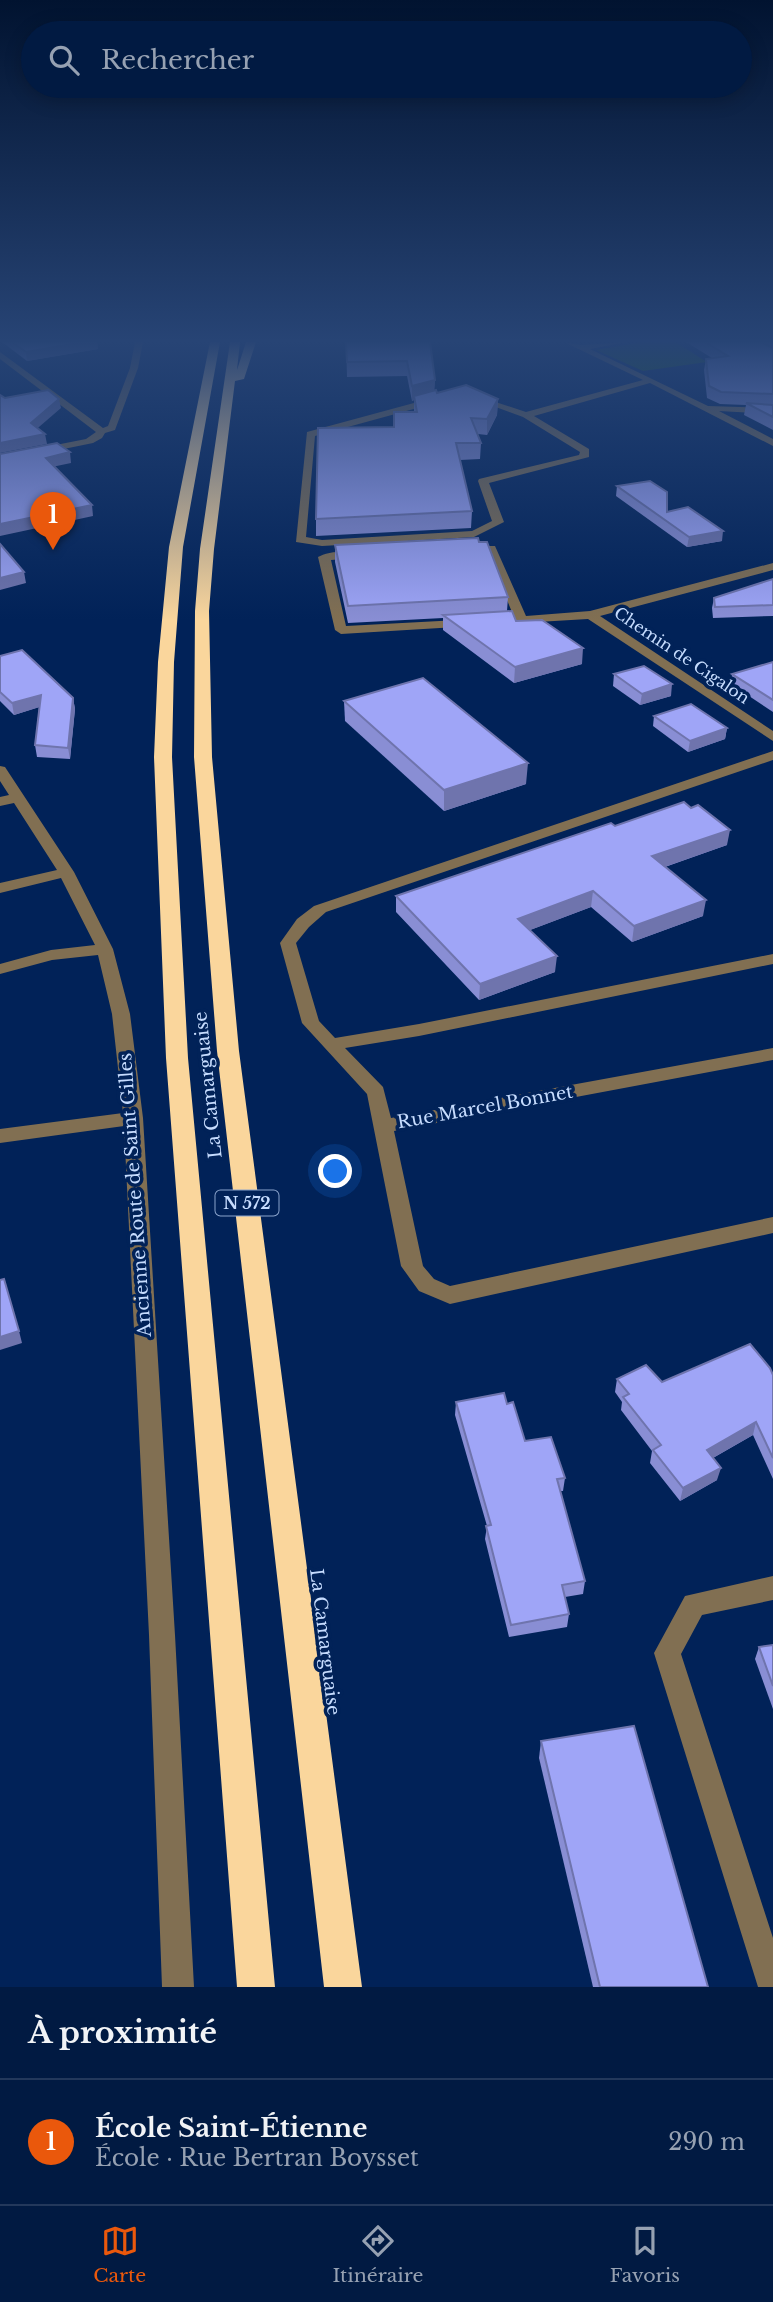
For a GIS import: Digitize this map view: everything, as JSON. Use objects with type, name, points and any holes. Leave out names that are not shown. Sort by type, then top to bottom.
[{"type":"highway","points":[[191,435],[191,457]]},
{"type":"highway","name":"La Camarguaise","points":[[196,435],[177,535],[170,608],[163,757],[178,1072],[256,1987]]},
{"type":"highway","name":"La Camarguaise","points":[[222,435],[202,611],[203,757],[228,1051],[343,1987]]},
{"type":"street","points":[[0,459],[89,441],[100,435]]},
{"type":"street","points":[[310,435],[300,540],[322,543],[474,534],[498,522],[483,481],[584,457],[585,451],[558,435]]},
{"type":"street","points":[[757,435],[773,443]]},
{"type":"street","points":[[449,550],[491,548],[522,620]]},
{"type":"street","points":[[366,555],[324,557],[341,630],[590,615]]},
{"type":"street","name":"Chemin de Cigalon","points":[[590,615],[773,566]]},
{"type":"street","name":"Chemin de Cigalon","points":[[590,615],[773,737]]},
{"type":"street","points":[[383,1126],[376,1092],[334,1044],[311,1023],[288,943],[303,923],[320,909],[773,755]]},
{"type":"street","name":"Ancienne Route de Saint Gilles","points":[[0,770],[9,800],[66,872],[104,949],[121,1014],[133,1118],[147,1356],[178,1987]]},
{"type":"street","points":[[0,888],[66,872]]},
{"type":"street","points":[[0,969],[51,955],[104,949]]},
{"type":"street","points":[[334,1044],[432,1028],[773,959]]},
{"type":"street","name":"Rue Marcel Bonnet","points":[[773,1054],[383,1126],[412,1266],[419,1281],[434,1291],[450,1295],[773,1225]]},
{"type":"street","points":[[0,1136],[133,1118]]},
{"type":"street","points":[[773,1588],[694,1605],[667,1653],[773,1986]]},
{"type":"building","points":[[0,435],[41,435],[0,443]]},
{"type":"building","points":[[318,435],[478,435],[481,443],[456,443],[472,511],[316,519]]},
{"type":"building","points":[[57,443],[70,452],[46,458],[92,505],[0,524],[0,454]]},
{"type":"building","points":[[650,481],[667,492],[667,512],[688,507],[723,531],[689,537],[617,486]]},
{"type":"building","points":[[478,538],[479,542],[487,542],[508,597],[348,606],[335,545]]},
{"type":"building","points":[[0,544],[24,572],[0,578]]},
{"type":"building","points":[[773,579],[773,605],[715,607],[714,598]]},
{"type":"building","points":[[512,611],[516,621],[542,620],[583,648],[515,667],[443,615]]},
{"type":"building","points":[[22,650],[73,698],[68,748],[35,745],[41,695],[12,703],[0,692],[0,656]]},
{"type":"building","points":[[773,662],[773,700],[732,674]]},
{"type":"building","points":[[644,666],[672,684],[642,694],[614,674]]},
{"type":"building","points":[[423,678],[528,763],[444,790],[344,701]]},
{"type":"building","points":[[691,704],[727,728],[690,741],[654,716]]},
{"type":"building","points":[[684,802],[691,808],[698,805],[730,830],[652,856],[706,900],[634,926],[593,891],[518,919],[557,956],[480,984],[396,896],[611,823],[615,826]]},
{"type":"building","points":[[4,1279],[19,1331],[0,1337],[0,1280]]},
{"type":"building","points":[[750,1344],[773,1375],[773,1458],[756,1422],[707,1450],[721,1468],[683,1488],[653,1450],[661,1445],[623,1397],[629,1394],[617,1379],[646,1365],[662,1382]]},
{"type":"building","points":[[504,1393],[507,1404],[513,1402],[525,1441],[551,1437],[565,1478],[557,1479],[585,1581],[562,1585],[569,1614],[511,1625],[486,1526],[491,1525],[456,1402]]},
{"type":"building","points":[[773,1645],[773,1686],[759,1647]]},
{"type":"building","points":[[634,1726],[708,1987],[600,1987],[541,1741]]},
{"type":"place","name":"École Saint-Étienne","points":[[53,550]]}]
